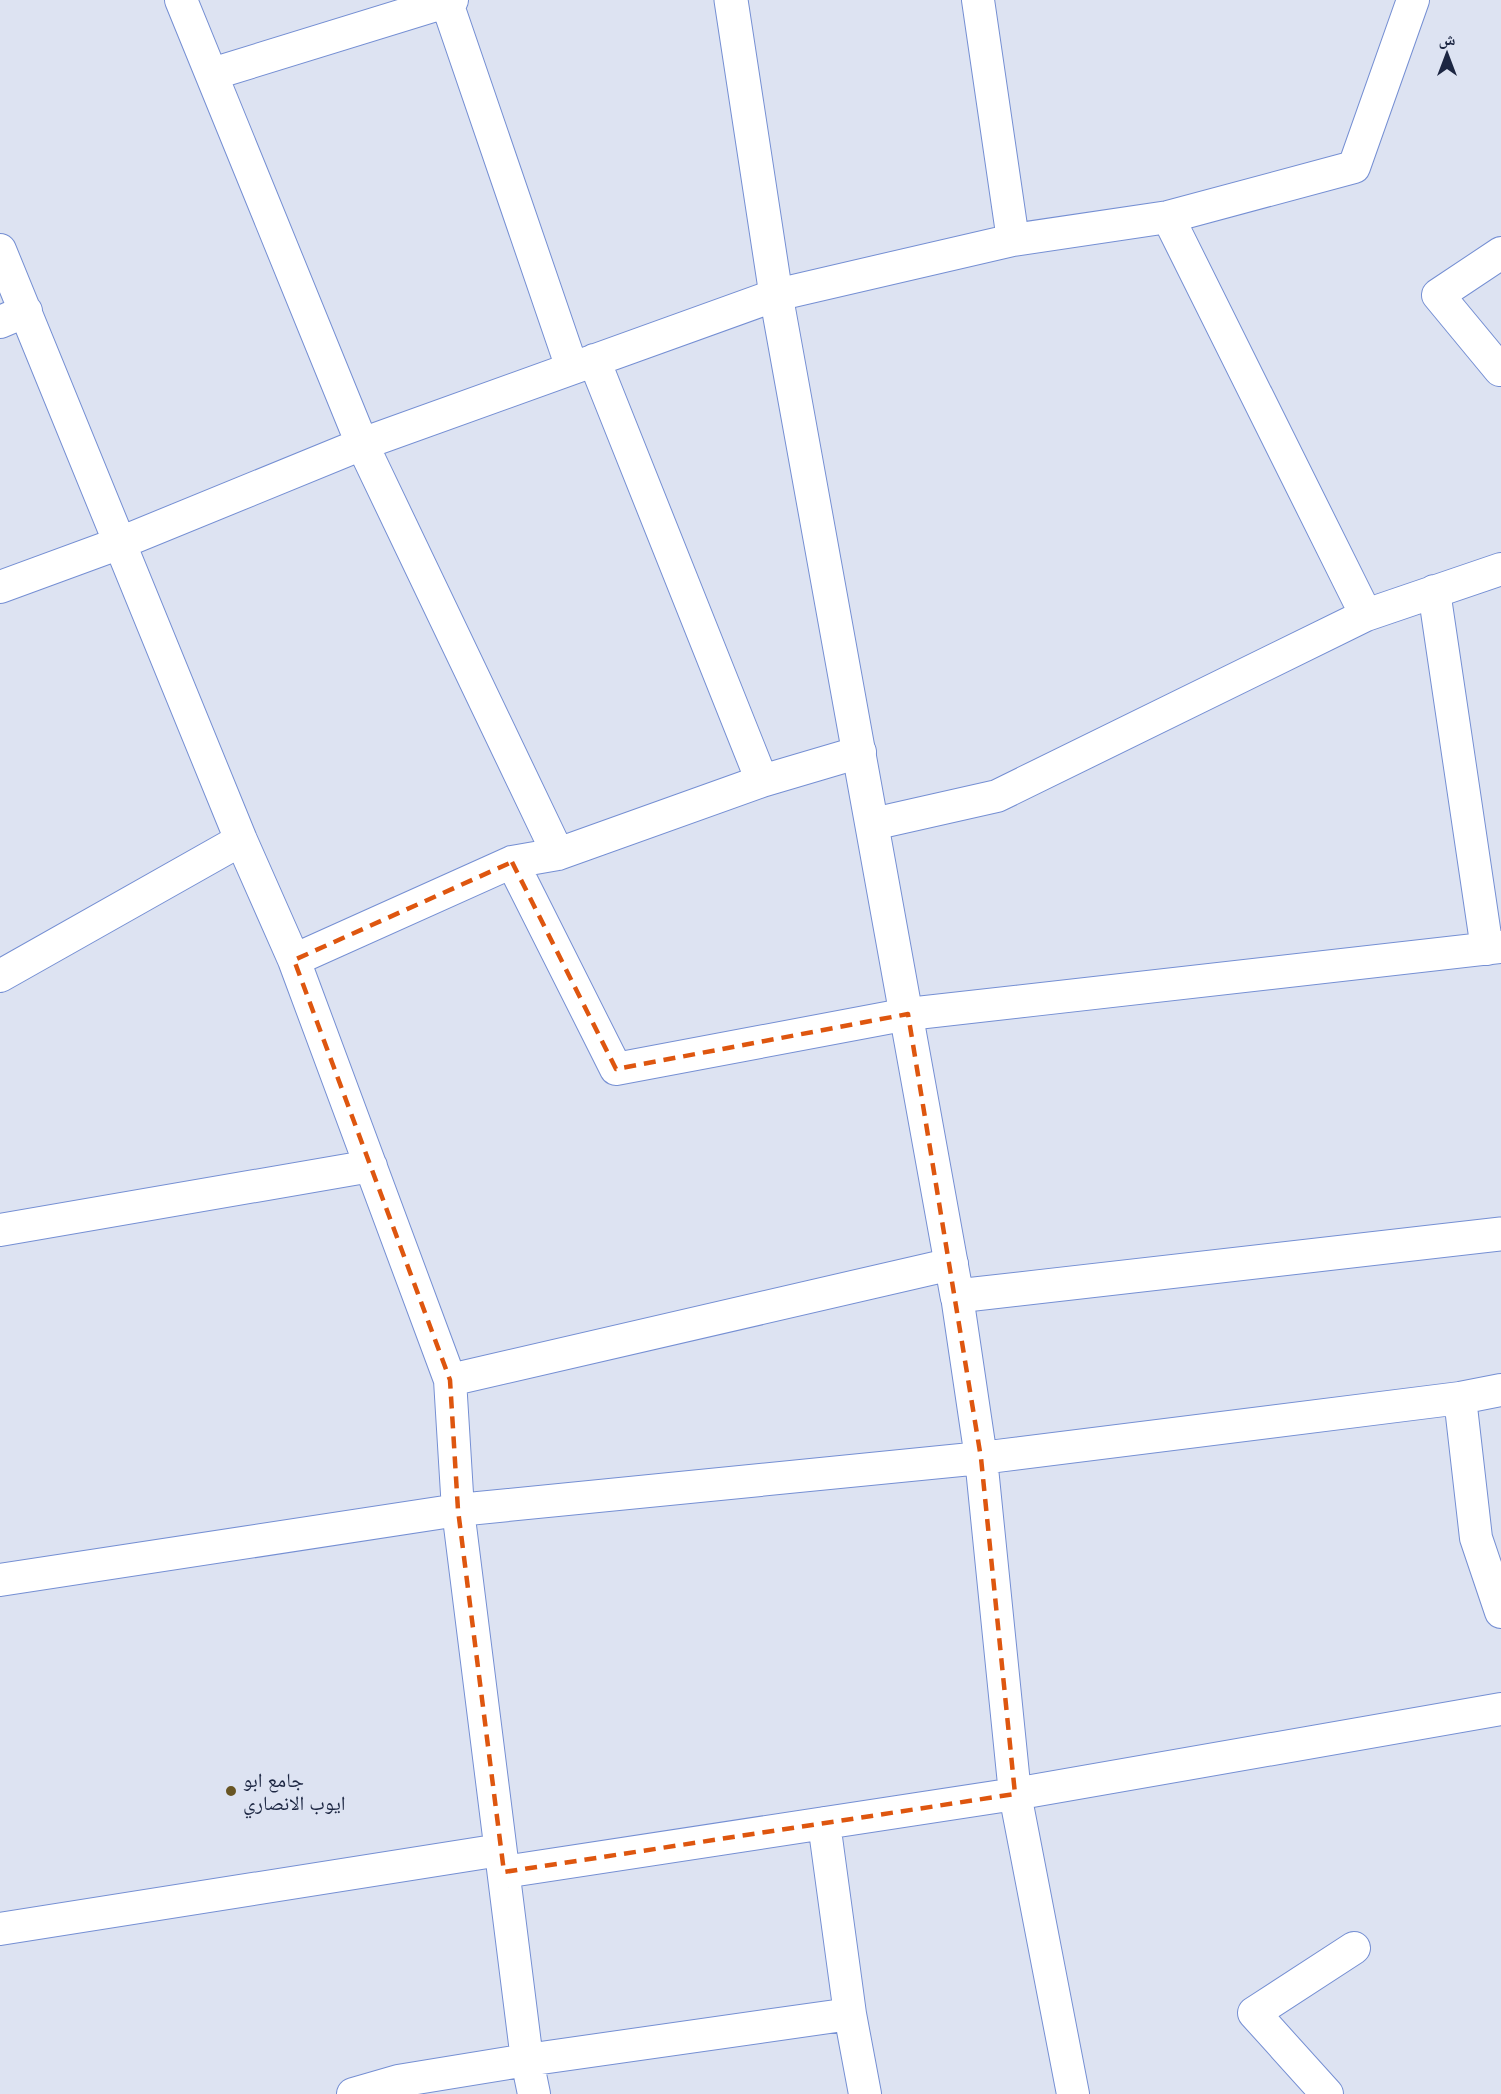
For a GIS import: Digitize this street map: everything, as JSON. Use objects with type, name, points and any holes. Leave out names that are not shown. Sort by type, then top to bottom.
[{"type":"street","points":[[181,0],[362,444],[558,854]]},
{"type":"street","points":[[212,74],[448,0],[583,364],[762,781]]},
{"type":"street","points":[[731,0],[776,295],[952,1263],[981,1458],[1015,1794],[1073,2094]]},
{"type":"street","points":[[978,0],[1013,240]]},
{"type":"street","points":[[0,587],[120,543],[362,444],[776,295],[1013,240],[1168,217],[1354,167],[1413,0]]},
{"type":"street","points":[[1168,217],[1366,615]]},
{"type":"street","points":[[0,250],[13,317],[120,543],[241,840],[294,960],[450,1380],[458,1510],[527,2060],[534,2094]]},
{"type":"street","points":[[1500,369],[1438,296],[1501,253]]},
{"type":"street","points":[[873,824],[997,796],[1366,615],[1501,569]]},
{"type":"street","points":[[512,862],[616,1069],[908,1014],[1494,948],[1434,591]]},
{"type":"street","points":[[294,960],[512,862],[558,854],[762,781],[860,752]]},
{"type":"street","points":[[0,976],[241,840]]},
{"type":"street","points":[[0,1230],[371,1166]]},
{"type":"street","points":[[957,1296],[1501,1234]]},
{"type":"street","points":[[450,1380],[952,1263]]},
{"type":"street","points":[[0,1580],[458,1510],[981,1458],[1460,1398],[1501,1390]]},
{"type":"street","points":[[1460,1398],[1476,1538],[1501,1612]]},
{"type":"street","points":[[0,1929],[502,1861],[824,1823],[1015,1794],[1501,1710]]},
{"type":"street","points":[[824,1823],[850,2014],[865,2094]]},
{"type":"street","points":[[1327,2094],[1254,2013],[1354,1948]]},
{"type":"street","points":[[353,2094],[398,2081],[527,2060],[850,2014]]},
{"type":"highlighted area","points":[[512,862],[616,1069],[908,1014],[981,1458],[1015,1794],[504,1872],[458,1510],[450,1380],[294,960]]},
{"type":"place","name":"جامع ابو ايوب الانصاري","points":[[231,1791]]}]
